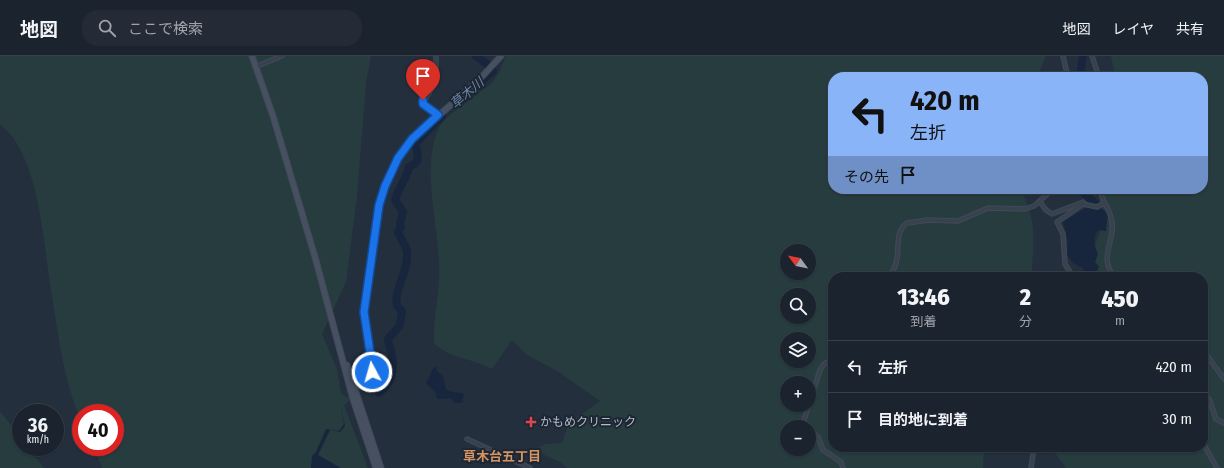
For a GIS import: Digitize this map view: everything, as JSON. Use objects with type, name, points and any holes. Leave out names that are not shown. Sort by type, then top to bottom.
[{"type":"street","points":[[252,56],[276,123],[351,384],[362,431],[376,468]]},
{"type":"street","points":[[255,67],[282,56]]},
{"type":"street","points":[[436,56],[436,81],[423,103],[438,115]]},
{"type":"street","points":[[351,384],[368,378],[372,372],[364,312],[378,216],[385,186],[403,150],[438,115],[479,80],[501,56]]},
{"type":"street","points":[[1063,56],[1066,72]]},
{"type":"street","points":[[1092,56],[1097,72]]},
{"type":"street","points":[[891,272],[897,263],[899,234],[907,223],[932,220],[954,221],[963,219],[988,208],[1019,210],[1031,207],[1040,202],[1048,194]]},
{"type":"street","points":[[1101,194],[1112,222],[1106,260],[1111,272]]},
{"type":"street","points":[[1040,202],[1051,214],[1082,202],[1097,207],[1104,203]]},
{"type":"street","points":[[1070,272],[1065,264],[1063,234],[1057,222],[1084,203]]},
{"type":"street","points":[[1208,357],[1224,379]]},
{"type":"street","points":[[804,420],[816,378],[824,364],[828,362]]},
{"type":"street","points":[[351,384],[381,468]]},
{"type":"street","points":[[1208,398],[1215,418],[1224,423]]},
{"type":"street","points":[[816,435],[823,450],[841,462],[843,468]]},
{"type":"street","points":[[467,439],[530,468]]},
{"type":"street","points":[[1031,468],[1033,452]]},
{"type":"street","points":[[1208,452],[1217,468]]},
{"type":"green space","points":[[0,56],[371,56],[366,83],[357,196],[346,282],[322,334],[337,369],[341,393],[350,399],[344,405],[368,468],[102,468],[97,456],[124,456],[124,404],[75,404],[61,353],[41,221],[31,175],[23,155],[13,137],[0,124]]},
{"type":"green space","points":[[506,56],[1046,56],[1039,72],[828,72],[828,194],[1022,194],[1032,220],[1034,243],[1031,272],[828,272],[828,452],[984,452],[983,468],[567,468],[560,462],[540,452],[538,448],[545,444],[562,443],[569,423],[600,401],[557,371],[527,355],[512,340],[492,369],[446,352],[434,343],[439,262],[431,182],[433,145],[439,128],[443,122],[494,80]]},
{"type":"green space","points":[[1111,56],[1224,56],[1224,468],[1066,468],[1055,452],[1208,452],[1208,272],[1085,272],[1101,229],[1104,194],[1208,194],[1208,72],[1114,72]]},
{"type":"green space","points":[[0,411],[12,426],[12,456],[34,456],[44,468],[0,468]]},
{"type":"water","points":[[1089,206],[1102,209],[1108,213],[1106,231],[1098,230],[1094,239],[1098,254],[1095,262],[1099,267],[1097,272],[1084,272],[1083,268],[1073,263],[1067,255],[1068,241],[1063,222]]},
{"type":"water","points":[[434,367],[436,367],[437,371],[443,376],[446,389],[464,394],[462,403],[456,403],[450,398],[437,399],[436,393],[426,383]]},
{"type":"water","points":[[340,403],[345,426],[340,432],[330,430],[318,455],[341,468],[311,468],[312,456],[316,452],[326,429],[339,431],[344,424]]},
{"type":"waterway","name":"草木川","points":[[476,56],[488,65]]},
{"type":"waterway","points":[[1081,72],[1083,56]]},
{"type":"waterway","name":"草木川","points":[[474,87],[493,71]]},
{"type":"waterway","name":"草木川","points":[[379,393],[387,385],[391,376],[393,360],[388,339],[400,325],[402,311],[397,306],[396,300],[407,259],[407,252],[398,232],[401,227],[400,223],[403,212],[395,200],[409,167],[414,165],[418,159],[416,143],[442,116]]},
{"type":"waterway","points":[[1085,194],[1096,204],[1097,215]]},
{"type":"place","name":"かもめクリニック","points":[[531,422]]},
{"type":"district","name":"草木台五丁目","points":[[502,456]]},
{"type":"route","points":[[372,372],[364,312],[379,205],[385,186],[403,150],[412,139],[438,115],[423,104],[423,100]]}]
